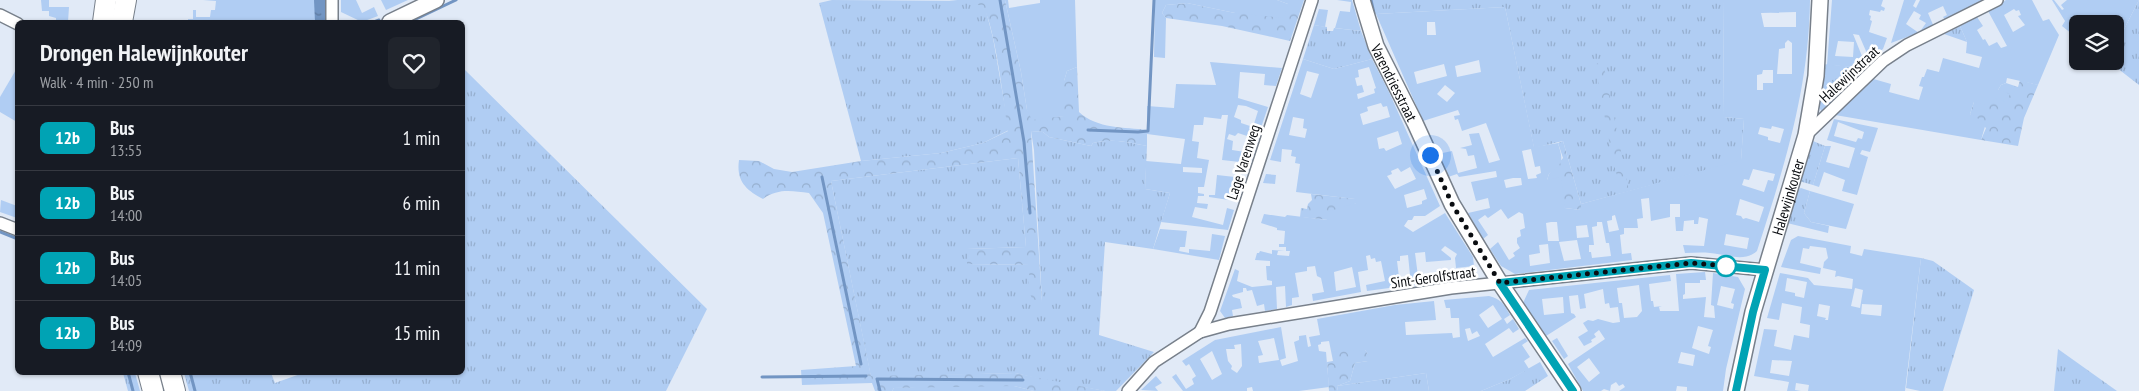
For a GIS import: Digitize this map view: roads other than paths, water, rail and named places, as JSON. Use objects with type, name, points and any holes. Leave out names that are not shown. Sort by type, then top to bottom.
[{"type":"highway","points":[[103,20],[106,0]]},
{"type":"highway","points":[[122,20],[126,0]]},
{"type":"highway","points":[[149,375],[153,391]]},
{"type":"highway","points":[[171,375],[175,391]]},
{"type":"street","points":[[332,0],[332,20]]},
{"type":"street","points":[[394,20],[436,0]]},
{"type":"street","name":"Lage Varenweg","points":[[1200,332],[1210,312],[1312,0]]},
{"type":"street","name":"Varendriesstraat","points":[[1362,0],[1376,46],[1415,123],[1452,204],[1500,283],[1573,391]]},
{"type":"street","name":"Halewijnkouter","points":[[1736,391],[1753,312],[1806,134],[1816,76],[1820,0]]},
{"type":"street","name":"Halewijnstraat","points":[[1806,134],[1828,115],[1872,70],[1889,57],[1921,38],[1997,0]]},
{"type":"street","points":[[0,15],[15,22]]},
{"type":"street","points":[[0,223],[15,229]]},
{"type":"street","name":"Sint-Gerolfstraat","points":[[1128,391],[1154,362],[1200,332],[1229,324],[1451,288],[1691,263],[1765,270]]},
{"type":"water","points":[[314,0],[325,0],[325,20],[315,20]]},
{"type":"waterway","points":[[414,20],[456,0]]},
{"type":"waterway","points":[[1000,0],[1024,142],[1030,213]]},
{"type":"waterway","points":[[1088,130],[1148,131],[1154,0]]},
{"type":"waterway","points":[[1371,0],[1373,16]]},
{"type":"waterway","points":[[822,177],[861,364]]},
{"type":"waterway","points":[[0,232],[15,238]]},
{"type":"waterway","points":[[129,375],[133,391]]},
{"type":"waterway","points":[[191,375],[195,391]]},
{"type":"waterway","points":[[762,377],[866,376]]},
{"type":"waterway","points":[[880,391],[877,379],[1023,380]]}]
